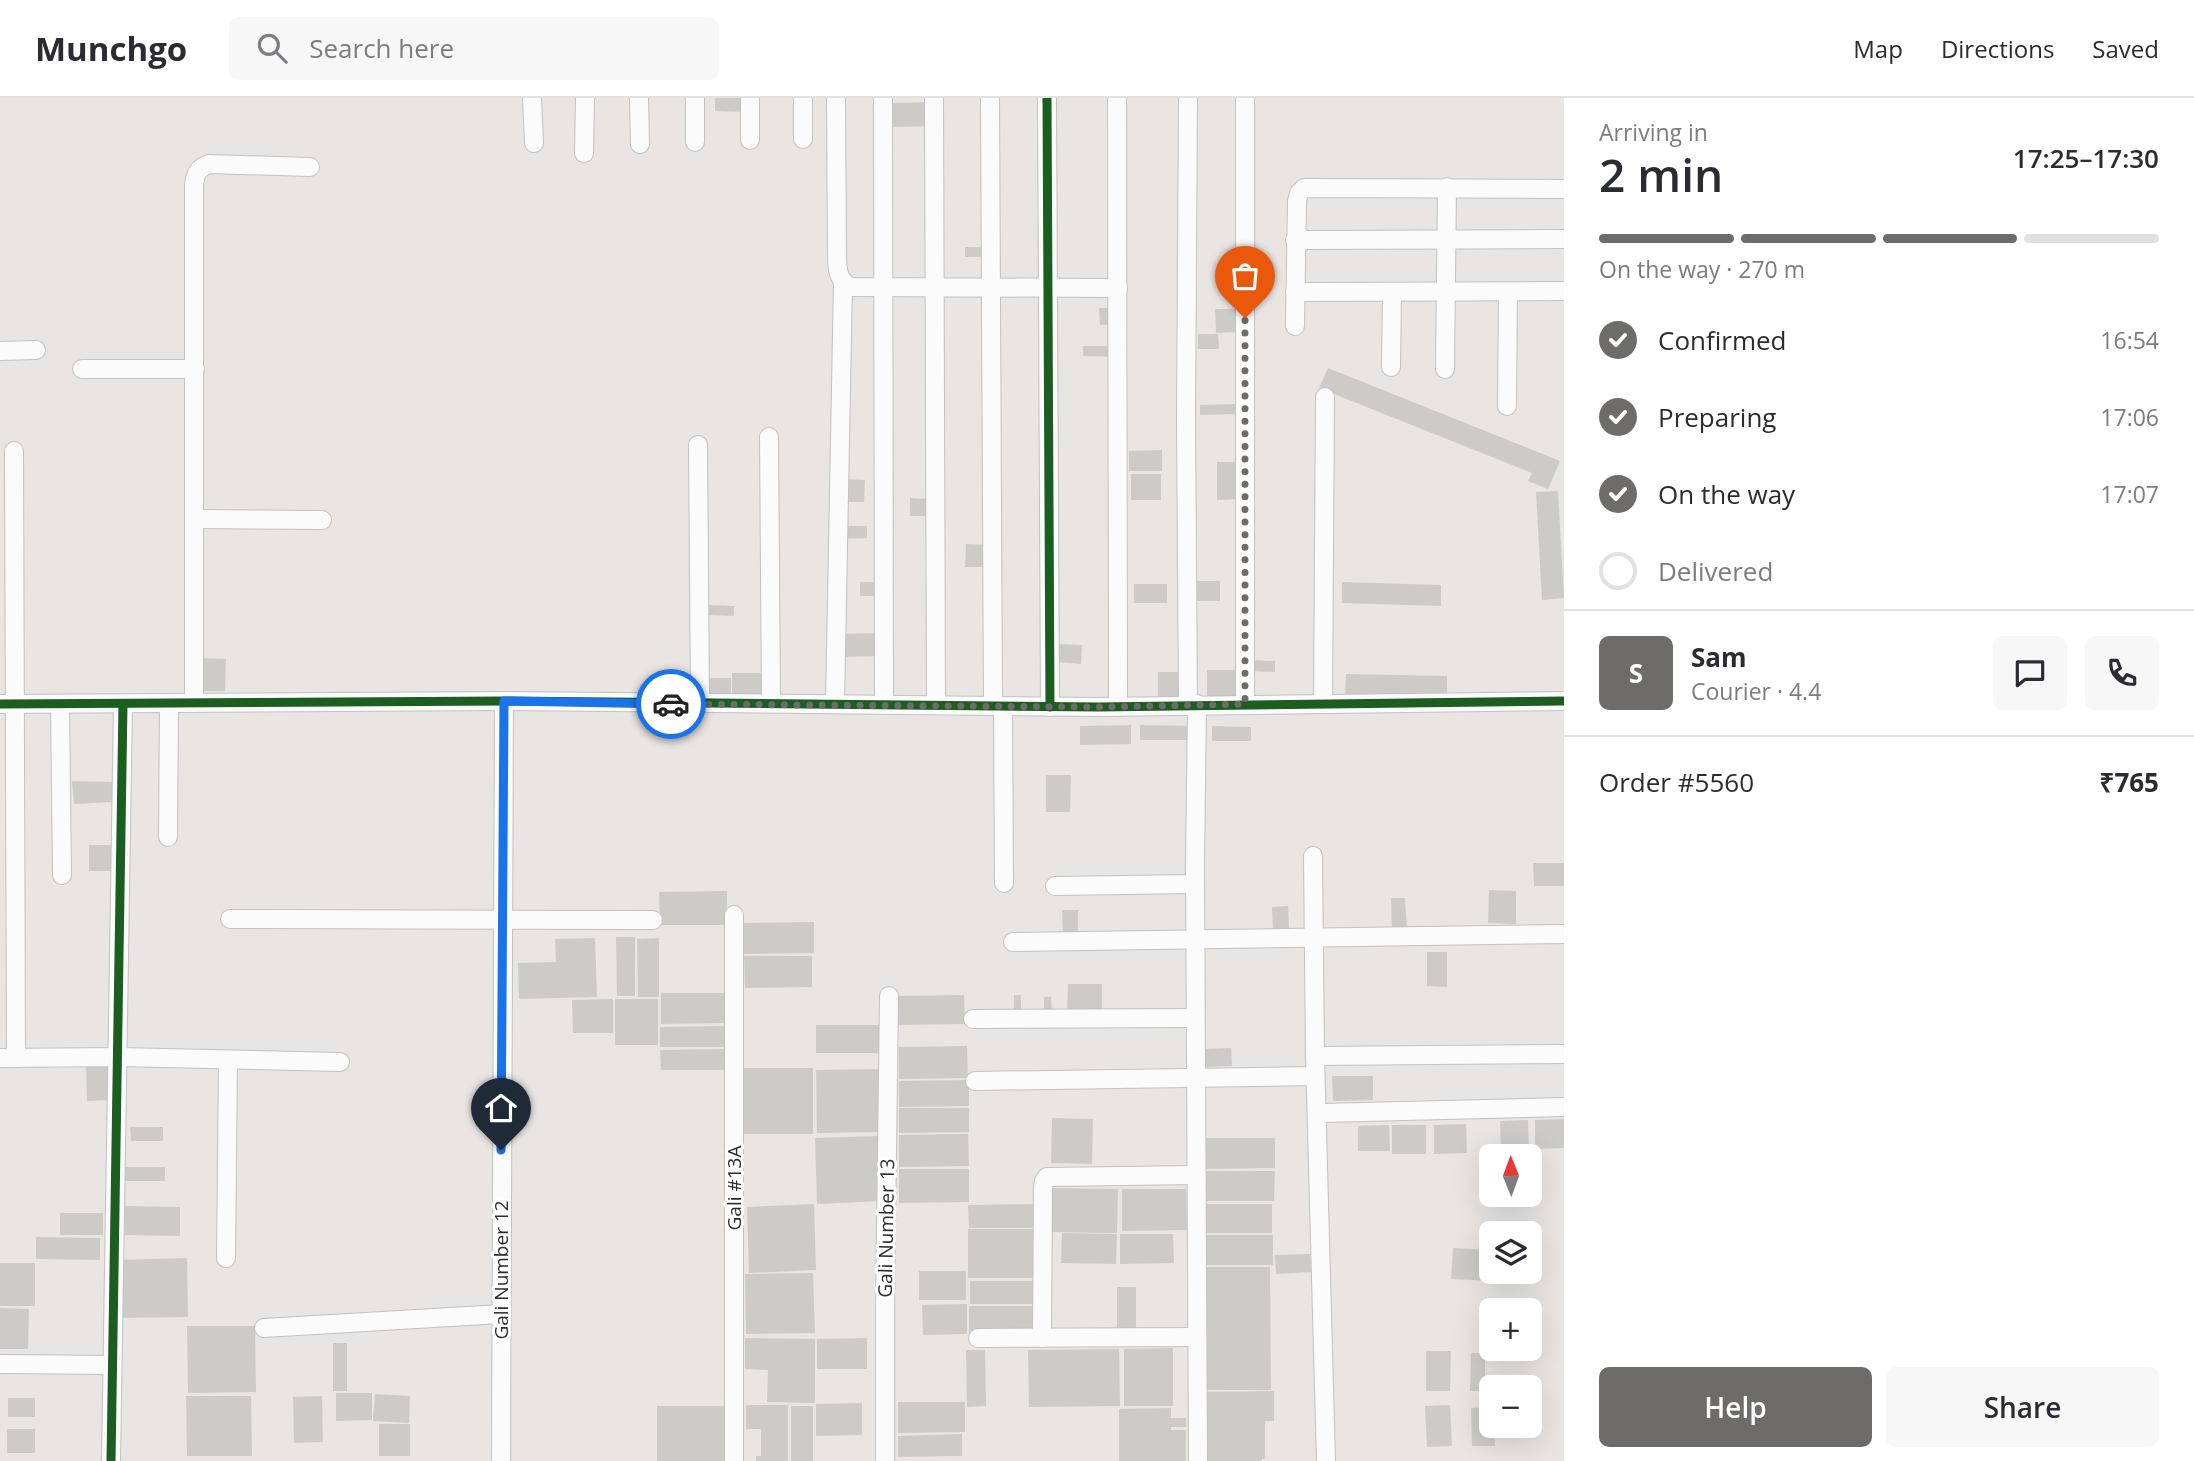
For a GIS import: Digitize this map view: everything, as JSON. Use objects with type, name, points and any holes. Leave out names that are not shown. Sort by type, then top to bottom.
[{"type":"street","points":[[532,98],[534,143]]},
{"type":"street","points":[[584,98],[584,153]]},
{"type":"street","points":[[639,98],[640,144]]},
{"type":"street","points":[[695,98],[695,142]]},
{"type":"street","points":[[750,140],[751,98]]},
{"type":"street","points":[[803,98],[803,139]]},
{"type":"street","points":[[835,704],[842,282],[837,261],[836,98]]},
{"type":"street","points":[[883,98],[884,705]]},
{"type":"street","points":[[933,98],[936,705]]},
{"type":"street","points":[[990,98],[998,706],[1004,883]]},
{"type":"street","points":[[1047,98],[1049,707]]},
{"type":"street","points":[[1117,98],[1118,707]]},
{"type":"street","points":[[1188,98],[1186,432],[1195,884],[1198,1461]]},
{"type":"street","points":[[1245,98],[1245,704]]},
{"type":"street","points":[[194,703],[196,174],[201,167],[209,164],[310,167]]},
{"type":"street","points":[[1445,369],[1447,187]]},
{"type":"street","points":[[1295,326],[1297,201],[1304,188],[1564,189]]},
{"type":"street","points":[[1295,240],[1564,239]]},
{"type":"street","points":[[842,282],[849,286],[884,288],[1118,288]]},
{"type":"street","points":[[1295,292],[1564,291]]},
{"type":"street","points":[[1391,367],[1392,292]]},
{"type":"street","points":[[1507,406],[1508,292]]},
{"type":"street","points":[[0,351],[36,350]]},
{"type":"street","points":[[82,369],[195,369]]},
{"type":"street","points":[[1323,704],[1325,397]]},
{"type":"street","points":[[769,438],[771,704]]},
{"type":"street","points":[[698,445],[700,703]]},
{"type":"street","points":[[14,451],[7,704],[8,1058],[118,1057],[340,1062]]},
{"type":"street","points":[[194,519],[323,520]]},
{"type":"street","points":[[7,704],[504,701],[1118,707],[1564,701]]},
{"type":"street","name":"Gali Number 12","points":[[501,1461],[504,701]]},
{"type":"street","points":[[60,704],[62,875]]},
{"type":"street","points":[[111,1461],[123,704]]},
{"type":"street","points":[[168,837],[169,704]]},
{"type":"street","points":[[1313,856],[1315,1076],[1326,1461]]},
{"type":"street","points":[[1055,886],[1195,884]]},
{"type":"street","name":"Gali #13A","points":[[734,915],[734,1461]]},
{"type":"street","points":[[230,919],[653,920]]},
{"type":"street","points":[[1013,942],[1564,934]]},
{"type":"street","name":"Gali Number 13","points":[[885,1461],[889,996]]},
{"type":"street","points":[[973,1019],[1195,1018]]},
{"type":"street","points":[[1315,1056],[1564,1055]]},
{"type":"street","points":[[226,1258],[228,1060]]},
{"type":"street","points":[[975,1081],[1315,1076]]},
{"type":"street","points":[[1317,1111],[1564,1107]]},
{"type":"street","points":[[1042,1338],[1043,1188],[1047,1177],[1196,1175]]},
{"type":"street","points":[[264,1328],[501,1314]]},
{"type":"street","points":[[978,1338],[1197,1337]]},
{"type":"street","points":[[0,1364],[112,1365]]},
{"type":"building","points":[[715,98],[745,98],[744,112],[715,111]]},
{"type":"building","points":[[932,102],[933,126],[892,127],[891,103]]},
{"type":"building","points":[[965,247],[989,247],[989,257],[965,257]]},
{"type":"building","points":[[1099,308],[1117,308],[1118,325],[1100,325]]},
{"type":"building","points":[[1215,309],[1240,309],[1240,332],[1216,333]]},
{"type":"building","points":[[1198,334],[1218,334],[1219,349],[1198,349]]},
{"type":"building","points":[[1083,346],[1114,346],[1114,357],[1083,356]]},
{"type":"building","points":[[1328,368],[1560,461],[1548,489],[1528,481],[1532,473],[1319,388]]},
{"type":"building","points":[[1235,404],[1236,414],[1200,415],[1200,405]]},
{"type":"building","points":[[1162,450],[1162,471],[1129,471],[1129,451]]},
{"type":"building","points":[[1217,462],[1238,462],[1239,499],[1217,500]]},
{"type":"building","points":[[1131,474],[1161,474],[1161,500],[1131,500]]},
{"type":"building","points":[[843,479],[865,480],[864,502],[843,502]]},
{"type":"building","points":[[1558,491],[1564,598],[1542,600],[1536,492]]},
{"type":"building","points":[[910,498],[930,499],[930,516],[910,516]]},
{"type":"building","points":[[840,526],[867,526],[867,538],[841,539]]},
{"type":"building","points":[[966,544],[992,545],[991,567],[965,567]]},
{"type":"building","points":[[1194,581],[1220,581],[1220,601],[1194,601]]},
{"type":"building","points":[[860,582],[879,582],[879,596],[860,596]]},
{"type":"building","points":[[1342,582],[1441,585],[1441,606],[1342,603]]},
{"type":"building","points":[[1134,584],[1167,584],[1167,603],[1134,603]]},
{"type":"building","points":[[709,605],[734,606],[734,616],[709,615]]},
{"type":"building","points":[[879,633],[879,656],[841,657],[841,634]]},
{"type":"building","points":[[1058,644],[1082,645],[1081,664],[1057,662]]},
{"type":"building","points":[[197,658],[226,659],[225,691],[196,691]]},
{"type":"building","points":[[1247,660],[1275,661],[1275,672],[1247,671]]},
{"type":"building","points":[[1207,670],[1241,670],[1242,699],[1207,699]]},
{"type":"building","points":[[1158,672],[1178,672],[1178,699],[1158,699]]},
{"type":"building","points":[[732,673],[766,673],[767,699],[732,699]]},
{"type":"building","points":[[1346,674],[1447,676],[1447,698],[1345,697]]},
{"type":"building","points":[[709,678],[731,678],[731,696],[709,696]]},
{"type":"building","points":[[1131,725],[1131,744],[1080,745],[1080,726]]},
{"type":"building","points":[[1140,725],[1194,726],[1194,740],[1140,740]]},
{"type":"building","points":[[1212,726],[1251,727],[1251,741],[1212,741]]},
{"type":"building","points":[[1046,775],[1071,775],[1070,812],[1046,812]]},
{"type":"building","points":[[72,781],[112,782],[112,802],[74,804]]},
{"type":"building","points":[[89,845],[114,845],[114,871],[89,871]]},
{"type":"building","points":[[1533,863],[1564,863],[1564,886],[1534,886]]},
{"type":"building","points":[[1489,890],[1516,891],[1516,924],[1488,923]]},
{"type":"building","points":[[727,891],[727,925],[660,925],[659,892]]},
{"type":"building","points":[[1391,898],[1405,898],[1407,929],[1392,930]]},
{"type":"building","points":[[1288,906],[1289,928],[1273,929],[1272,907]]},
{"type":"building","points":[[1062,910],[1078,910],[1078,934],[1063,935]]},
{"type":"building","points":[[814,922],[814,953],[743,954],[743,923]]},
{"type":"building","points":[[616,937],[635,937],[635,996],[617,996]]},
{"type":"building","points":[[595,938],[597,997],[519,999],[518,963],[556,962],[555,939]]},
{"type":"building","points":[[659,938],[659,997],[638,997],[637,939]]},
{"type":"building","points":[[1427,952],[1447,952],[1447,987],[1427,986]]},
{"type":"building","points":[[744,956],[812,956],[812,987],[745,988]]},
{"type":"building","points":[[1068,984],[1102,984],[1102,1012],[1067,1012]]},
{"type":"building","points":[[661,993],[724,993],[724,1023],[661,1024]]},
{"type":"building","points":[[964,995],[965,1024],[895,1025],[895,996]]},
{"type":"building","points":[[1014,995],[1021,995],[1021,1014],[1014,1015]]},
{"type":"building","points":[[1044,997],[1051,997],[1052,1013],[1044,1013]]},
{"type":"building","points":[[613,999],[613,1033],[573,1033],[572,1000]]},
{"type":"building","points":[[615,999],[658,999],[658,1045],[615,1045]]},
{"type":"building","points":[[816,1025],[880,1025],[880,1053],[816,1053]]},
{"type":"building","points":[[724,1026],[724,1047],[660,1047],[660,1027]]},
{"type":"building","points":[[967,1046],[968,1078],[899,1079],[899,1047]]},
{"type":"building","points":[[1231,1048],[1232,1066],[1204,1067],[1204,1049]]},
{"type":"building","points":[[724,1049],[725,1070],[661,1070],[660,1050]]},
{"type":"building","points":[[86,1067],[111,1067],[111,1100],[87,1101]]},
{"type":"building","points":[[744,1068],[813,1068],[813,1134],[744,1134]]},
{"type":"building","points":[[879,1069],[881,1132],[817,1133],[816,1070]]},
{"type":"building","points":[[1332,1076],[1373,1076],[1373,1100],[1333,1101]]},
{"type":"building","points":[[969,1080],[969,1106],[899,1107],[899,1081]]},
{"type":"building","points":[[899,1108],[969,1108],[969,1132],[899,1133]]},
{"type":"building","points":[[1052,1118],[1093,1119],[1092,1164],[1051,1163]]},
{"type":"building","points":[[1564,1119],[1564,1148],[1542,1149],[1542,1144],[1535,1144],[1535,1120]]},
{"type":"building","points":[[1528,1120],[1529,1144],[1501,1144],[1500,1121]]},
{"type":"building","points":[[1466,1124],[1467,1153],[1434,1154],[1434,1125]]},
{"type":"building","points":[[1389,1125],[1390,1151],[1358,1151],[1358,1126]]},
{"type":"building","points":[[1392,1125],[1426,1125],[1426,1154],[1392,1154]]},
{"type":"building","points":[[130,1127],[163,1127],[163,1141],[131,1141]]},
{"type":"building","points":[[968,1134],[969,1166],[899,1167],[899,1135]]},
{"type":"building","points":[[879,1136],[881,1201],[817,1204],[815,1138]]},
{"type":"building","points":[[1206,1138],[1275,1138],[1275,1168],[1206,1169]]},
{"type":"building","points":[[122,1167],[165,1167],[165,1181],[121,1181]]},
{"type":"building","points":[[899,1169],[969,1169],[969,1202],[899,1203]]},
{"type":"building","points":[[1206,1171],[1275,1171],[1274,1201],[1205,1201]]},
{"type":"building","points":[[1050,1188],[1118,1189],[1117,1233],[1049,1232]]},
{"type":"building","points":[[1122,1189],[1186,1189],[1187,1230],[1122,1231]]},
{"type":"building","points":[[814,1204],[816,1270],[749,1273],[747,1207]]},
{"type":"building","points":[[1035,1204],[1036,1228],[969,1228],[968,1205]]},
{"type":"building","points":[[1205,1204],[1272,1204],[1272,1233],[1205,1233]]},
{"type":"building","points":[[125,1206],[180,1207],[180,1236],[125,1235]]},
{"type":"building","points":[[60,1213],[103,1213],[103,1235],[60,1235]]},
{"type":"building","points":[[968,1229],[1038,1229],[1038,1278],[968,1278]]},
{"type":"building","points":[[1062,1233],[1117,1234],[1116,1264],[1061,1263]]},
{"type":"building","points":[[1120,1234],[1173,1234],[1174,1263],[1120,1264]]},
{"type":"building","points":[[1204,1235],[1273,1235],[1273,1265],[1204,1265]]},
{"type":"building","points":[[36,1237],[100,1238],[100,1260],[36,1259]]},
{"type":"building","points":[[1453,1248],[1479,1249],[1479,1280],[1451,1279]]},
{"type":"building","points":[[1310,1254],[1311,1272],[1276,1274],[1275,1255]]},
{"type":"building","points":[[187,1258],[188,1317],[117,1318],[116,1260]]},
{"type":"building","points":[[0,1263],[35,1263],[35,1306],[0,1306]]},
{"type":"building","points":[[1202,1267],[1270,1267],[1271,1390],[1202,1390]]},
{"type":"building","points":[[919,1271],[966,1271],[966,1300],[919,1300]]},
{"type":"building","points":[[813,1273],[815,1333],[746,1334],[745,1274]]},
{"type":"building","points":[[970,1281],[1035,1281],[1036,1304],[970,1304]]},
{"type":"building","points":[[1117,1287],[1136,1287],[1136,1329],[1117,1329]]},
{"type":"building","points":[[967,1304],[967,1334],[923,1335],[922,1305]]},
{"type":"building","points":[[969,1306],[1034,1306],[1035,1334],[969,1334]]},
{"type":"building","points":[[0,1308],[29,1309],[28,1349],[0,1349]]},
{"type":"building","points":[[187,1326],[255,1326],[256,1392],[188,1393]]},
{"type":"building","points":[[745,1338],[815,1339],[815,1403],[767,1402],[768,1370],[745,1369]]},
{"type":"building","points":[[867,1338],[867,1369],[817,1369],[817,1339]]},
{"type":"building","points":[[333,1343],[347,1343],[347,1391],[333,1391]]},
{"type":"building","points":[[1173,1348],[1173,1406],[1124,1406],[1124,1349]]},
{"type":"building","points":[[1119,1349],[1120,1406],[1029,1407],[1028,1350]]},
{"type":"building","points":[[966,1350],[985,1350],[986,1406],[967,1407]]},
{"type":"building","points":[[1426,1351],[1451,1351],[1450,1391],[1426,1391]]},
{"type":"building","points":[[1471,1353],[1479,1353],[1479,1361],[1485,1361],[1485,1375],[1479,1375],[1479,1391],[1470,1391]]},
{"type":"building","points":[[1274,1391],[1274,1421],[1265,1421],[1265,1459],[1202,1461],[1203,1392]]},
{"type":"building","points":[[336,1393],[372,1393],[372,1420],[336,1421]]},
{"type":"building","points":[[375,1394],[410,1396],[409,1423],[373,1421]]},
{"type":"building","points":[[186,1396],[251,1396],[252,1456],[187,1456]]},
{"type":"building","points":[[322,1396],[323,1442],[294,1443],[293,1397]]},
{"type":"building","points":[[8,1398],[35,1398],[35,1417],[8,1417]]},
{"type":"building","points":[[898,1402],[965,1402],[965,1432],[898,1433]]},
{"type":"building","points":[[862,1403],[862,1435],[816,1436],[816,1404]]},
{"type":"building","points":[[746,1405],[788,1405],[788,1461],[756,1461],[756,1456],[761,1456],[761,1429],[746,1429]]},
{"type":"building","points":[[1450,1405],[1452,1446],[1427,1447],[1425,1406]]},
{"type":"building","points":[[657,1406],[725,1406],[725,1461],[657,1461]]},
{"type":"building","points":[[791,1406],[813,1406],[813,1461],[791,1461]]},
{"type":"building","points":[[1171,1408],[1171,1418],[1186,1418],[1186,1427],[1171,1427],[1171,1430],[1186,1430],[1186,1461],[1119,1461],[1119,1409]]},
{"type":"building","points":[[1471,1408],[1479,1408],[1479,1438],[1495,1438],[1495,1446],[1472,1446]]},
{"type":"building","points":[[379,1424],[410,1424],[410,1456],[379,1456]]},
{"type":"building","points":[[7,1429],[35,1429],[35,1453],[7,1453]]},
{"type":"building","points":[[962,1434],[962,1456],[898,1457],[898,1436]]},
{"type":"cycle path","points":[[1047,98],[1050,707]]},
{"type":"cycle path","points":[[0,704],[504,701],[1099,707],[1564,701]]},
{"type":"cycle path","points":[[111,1461],[123,704]]},
{"type":"way so far","points":[[671,704],[1099,707],[1245,704],[1245,318]]},
{"type":"route","points":[[501,1150],[504,701],[671,704]]}]
